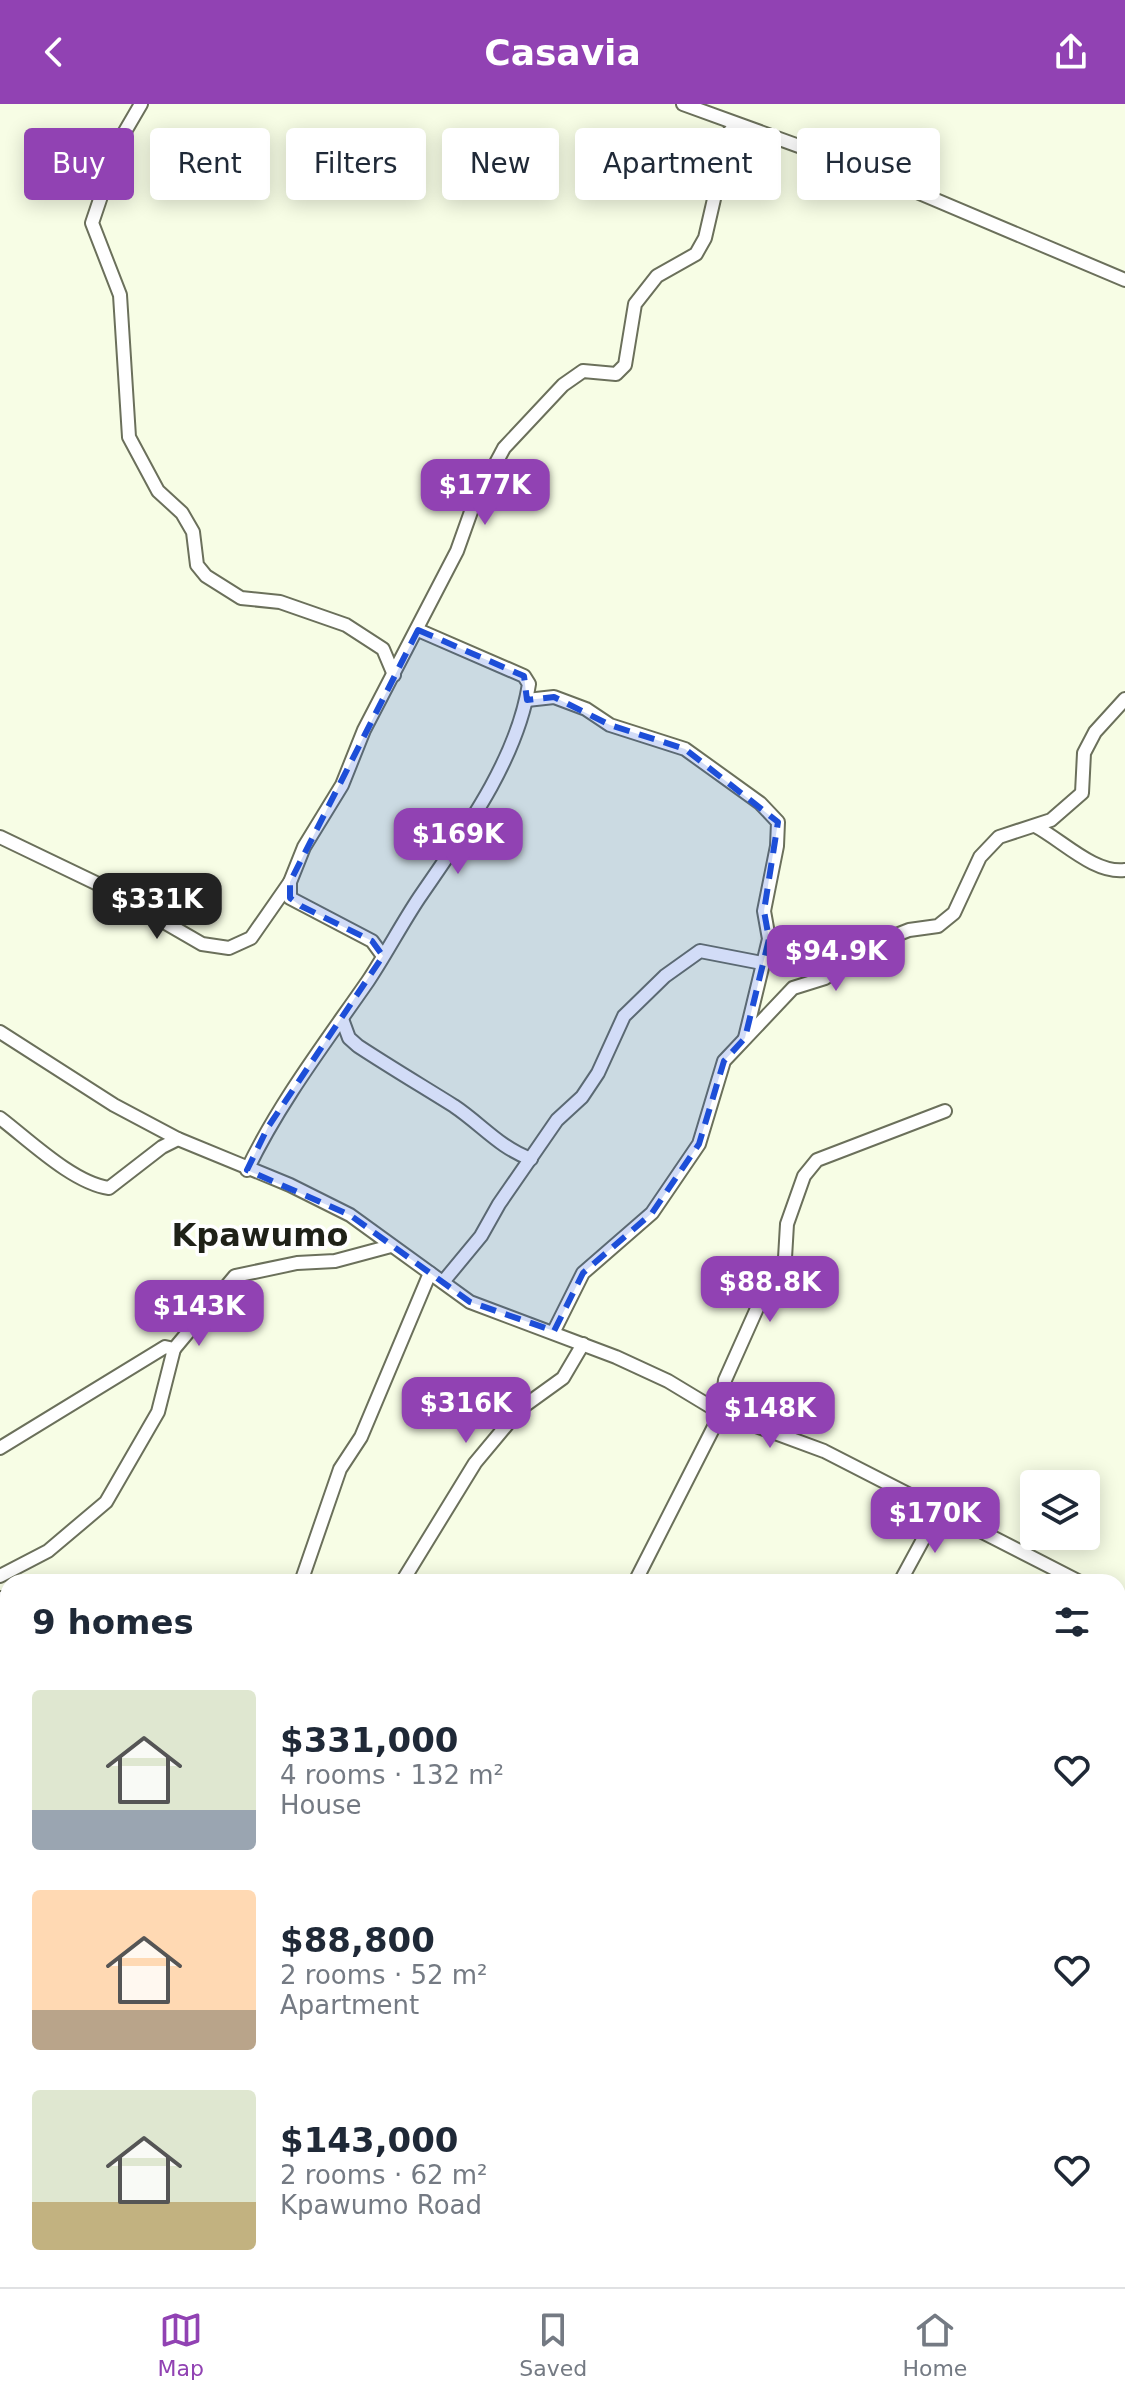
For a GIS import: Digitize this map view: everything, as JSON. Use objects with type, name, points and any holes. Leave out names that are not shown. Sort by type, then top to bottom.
[{"type":"street","points":[[141,104],[120,140],[92,223],[120,295],[129,437],[158,491],[182,513],[193,532],[197,565],[206,576],[241,598],[280,602],[346,625],[383,649],[394,675]]},
{"type":"street","points":[[683,104],[865,170],[1125,280]]},
{"type":"street","points":[[0,837],[100,885],[202,944],[229,948],[251,938],[290,882],[304,847],[342,785],[364,730],[418,630],[457,551],[473,506],[504,448],[563,385],[583,371],[616,374],[625,365],[635,304],[657,276],[696,254],[705,238],[720,173],[722,141],[736,124]]},
{"type":"street","points":[[247,1170],[268,1127],[455,850],[498,772],[527,700],[529,684],[524,676],[418,630]]},
{"type":"street","points":[[527,700],[554,697],[586,709],[610,725],[685,749],[760,803],[778,822],[777,846],[764,911],[769,939],[745,1038]]},
{"type":"street","points":[[554,1331],[583,1273],[652,1213],[699,1144],[724,1061],[793,988],[825,978],[886,939],[909,930],[938,926],[954,913],[980,857],[999,837],[1051,820],[1082,793],[1084,753],[1095,732],[1125,699]]},
{"type":"street","points":[[1035,826],[1085,858],[1114,872],[1125,870]]},
{"type":"street","points":[[290,882],[290,898],[372,941],[383,956]]},
{"type":"street","points":[[443,1282],[481,1236],[499,1204],[557,1120],[582,1097],[598,1073],[624,1016],[665,976],[700,951],[762,963]]},
{"type":"street","points":[[342,1019],[349,1038],[358,1046],[453,1105],[489,1130],[495,1140],[531,1159]]},
{"type":"street","points":[[0,1032],[114,1105],[178,1139],[247,1170],[290,1185],[350,1215],[470,1302],[554,1331],[668,1381],[721,1413],[824,1451],[1064,1574]]},
{"type":"street","points":[[639,1574],[721,1413],[725,1380],[763,1295],[785,1258],[787,1224],[804,1176],[817,1160],[945,1111]]},
{"type":"street","points":[[0,1118],[76,1174],[96,1186],[109,1188],[162,1147],[178,1139]]},
{"type":"street","points":[[4,1574],[48,1551],[106,1502],[158,1412],[174,1349],[235,1276],[297,1263],[335,1261],[391,1246]]},
{"type":"street","points":[[304,1574],[340,1469],[361,1437],[430,1273]]},
{"type":"street","points":[[407,1574],[475,1463],[520,1409],[563,1378],[583,1344]]},
{"type":"street","points":[[0,1448],[165,1347],[174,1349]]},
{"type":"street","points":[[904,1574],[938,1512]]},
{"type":"highlighted area","points":[[418,630],[524,676],[527,700],[554,697],[610,725],[685,749],[778,822],[764,911],[769,939],[745,1038],[724,1061],[699,1144],[652,1213],[583,1273],[554,1331],[470,1302],[350,1215],[247,1170],[268,1127],[383,956],[372,941],[290,898],[290,882]]},
{"type":"district","name":"Kpawumo","points":[[260,1235]]}]
